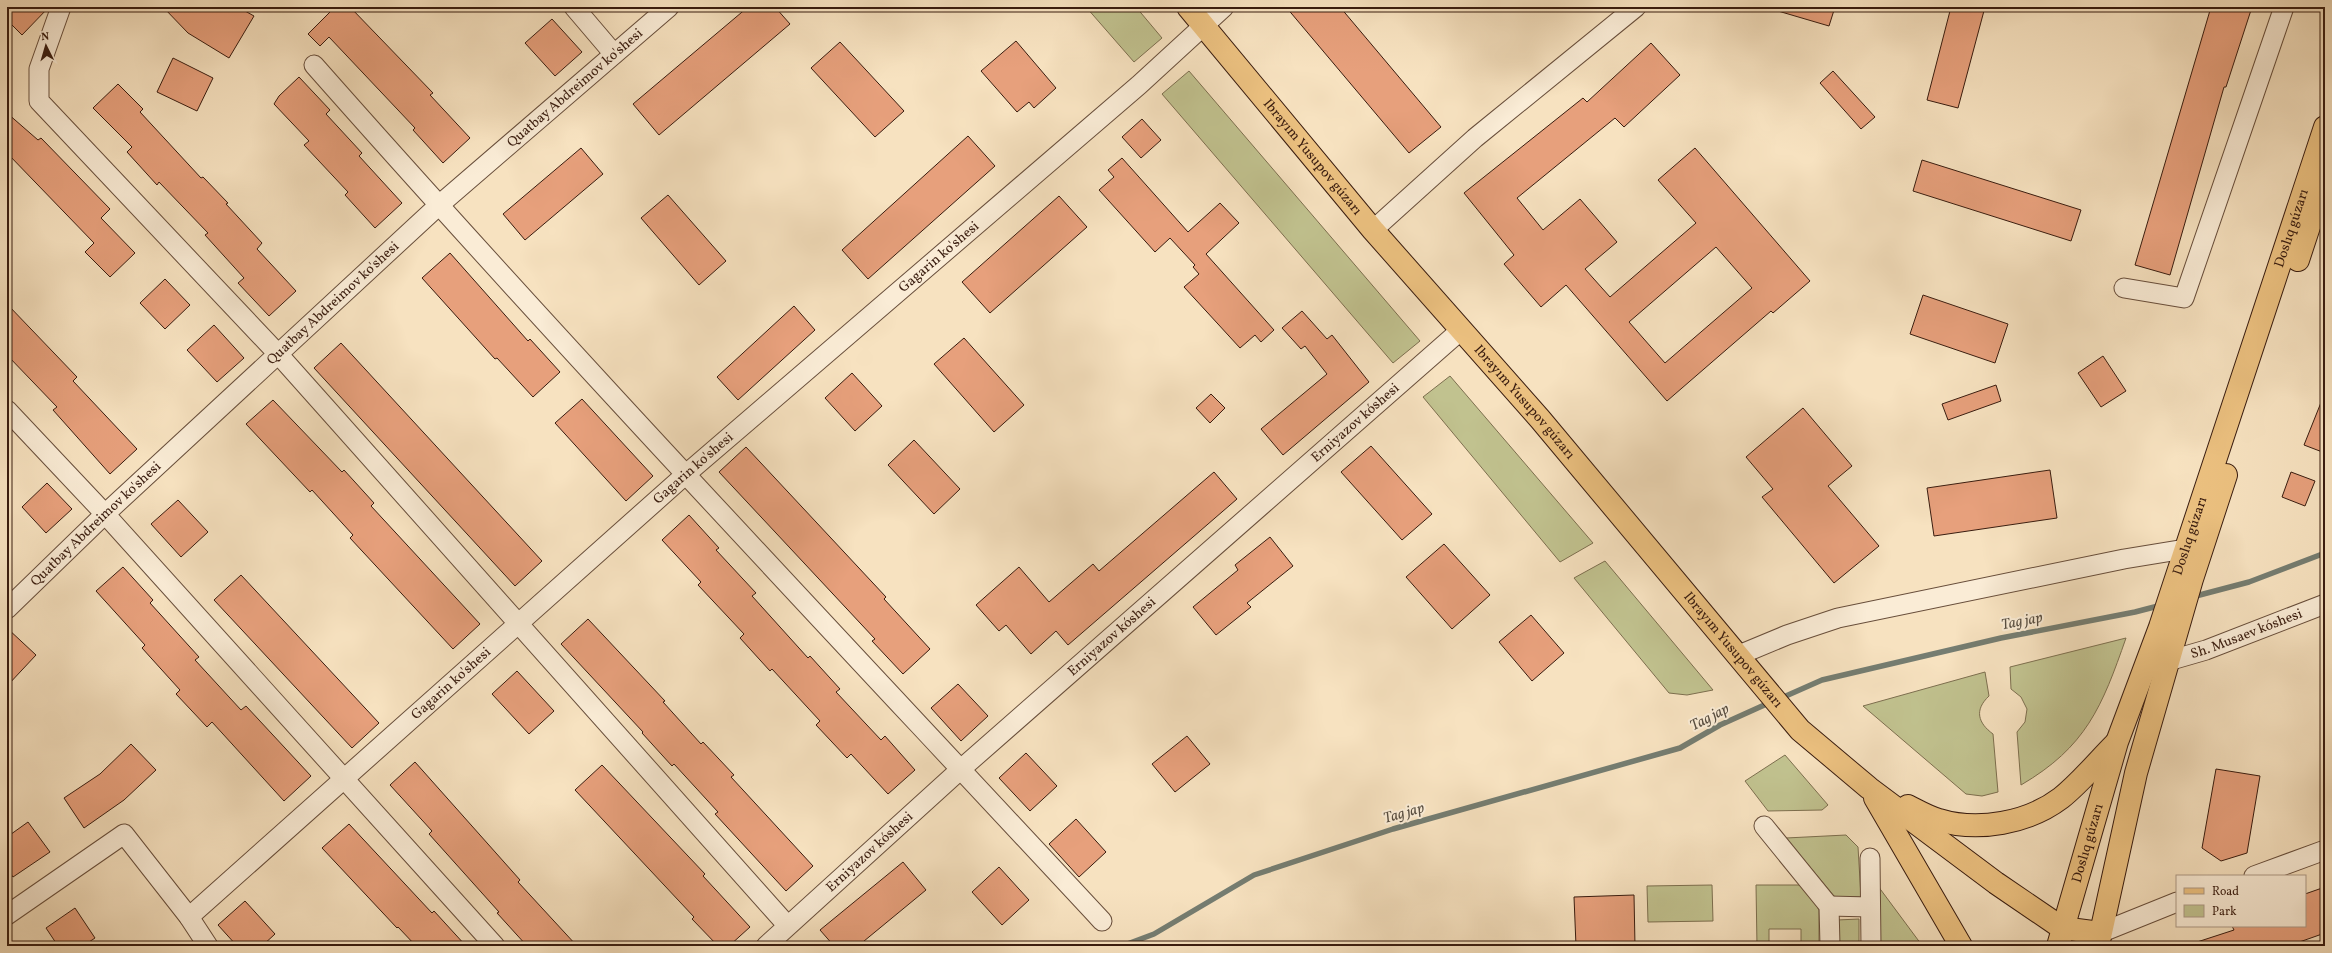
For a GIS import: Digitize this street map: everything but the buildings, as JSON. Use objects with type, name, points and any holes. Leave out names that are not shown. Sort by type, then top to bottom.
[{"type":"main road","name":"Ibrayım Yusupov gúzarı","points":[[1188,7],[1373,230],[1540,419],[1739,655],[1800,730],[1869,788]]},
{"type":"main road","name":"Doslıq gúzarı","points":[[2184,578],[2185,549],[2325,126]]},
{"type":"main road","name":"Doslıq gúzarı","points":[[2060,937],[2117,742],[2169,625],[2184,578],[2325,178]]},
{"type":"main road","name":"Doslıq gúzarı","points":[[2099,939],[2136,773],[2168,661],[2169,625]]},
{"type":"main road","points":[[1869,788],[1939,820],[1971,825],[1993,824],[2020,819],[2042,811],[2061,798],[2117,742]]},
{"type":"main road","points":[[1869,788],[1996,883],[2060,937],[2099,939]]},
{"type":"main road","points":[[1869,788],[1961,946]]},
{"type":"street","points":[[61,7],[39,69],[39,101],[279,355],[787,925]]},
{"type":"street","points":[[574,7],[614,54]]},
{"type":"street","name":"Quatbay Abdreimov ko'shesi","points":[[7,609],[105,514],[279,355],[438,206],[669,7]]},
{"type":"street","name":"Gagarin ko'shesi","points":[[189,917],[518,622],[685,475],[1139,85],[1224,7]]},
{"type":"street","points":[[1373,230],[1475,138],[1636,7]]},
{"type":"street","points":[[2124,288],[2184,298],[2284,7]]},
{"type":"street","points":[[314,65],[438,206],[685,475],[1102,921]]},
{"type":"street","name":"Erniyazov kóshesi","points":[[766,946],[787,925],[961,769],[1461,330]]},
{"type":"street","points":[[7,410],[105,514],[343,780],[495,946]]},
{"type":"street","points":[[1739,655],[1787,635],[1838,618],[2113,561],[2185,549]]},
{"type":"street","name":"Sh. Musaev kóshesi","points":[[2168,661],[2206,650],[2325,604]]},
{"type":"street","points":[[1764,826],[1829,906],[1830,946]]},
{"type":"street","points":[[7,915],[124,834],[189,917],[208,946]]},
{"type":"street","points":[[2257,875],[2325,850]]},
{"type":"street","points":[[1870,858],[1871,946]]},
{"type":"street","points":[[2099,939],[2176,902]]},
{"type":"street","points":[[1829,906],[1870,907]]},
{"type":"green space","points":[[1086,7],[1136,7],[1162,38],[1134,62]]},
{"type":"green space","points":[[1189,71],[1420,341],[1393,363],[1162,94]]},
{"type":"green space","points":[[1450,376],[1593,543],[1560,562],[1423,397]]},
{"type":"green space","points":[[1605,561],[1713,690],[1687,695],[1669,693],[1574,578]]},
{"type":"green space","points":[[2126,638],[2109,685],[2089,723],[2061,756],[2043,771],[2021,785],[2017,732],[2025,722],[2027,709],[2021,697],[2011,689],[2010,667]]},
{"type":"green space","points":[[1985,672],[1989,696],[1981,706],[1980,716],[1981,721],[1993,734],[1998,792],[1982,796],[1966,794],[1863,706]]},
{"type":"green space","points":[[1785,755],[1828,805],[1822,810],[1768,811],[1745,781]]},
{"type":"green space","points":[[1846,835],[1858,847],[1861,897],[1835,897],[1786,838]]},
{"type":"green space","points":[[1875,882],[1921,944],[1922,946],[1876,946]]},
{"type":"green space","points":[[1712,885],[1713,921],[1648,922],[1647,886]]},
{"type":"green space","points":[[1756,885],[1804,885],[1819,910],[1819,946],[1801,946],[1801,929],[1769,929],[1769,946],[1757,946]]},
{"type":"green space","points":[[1859,919],[1859,946],[1838,946],[1837,920]]},
{"type":"waterway","name":"Tag jap","points":[[2192,597],[2249,582],[2325,553]]},
{"type":"waterway","name":"Tag jap","points":[[1779,699],[1822,680],[2001,638],[2135,612],[2162,605]]},
{"type":"waterway","name":"Tag jap","points":[[1122,946],[1154,934],[1254,875],[1393,829],[1680,748],[1720,725],[1771,702]]}]
